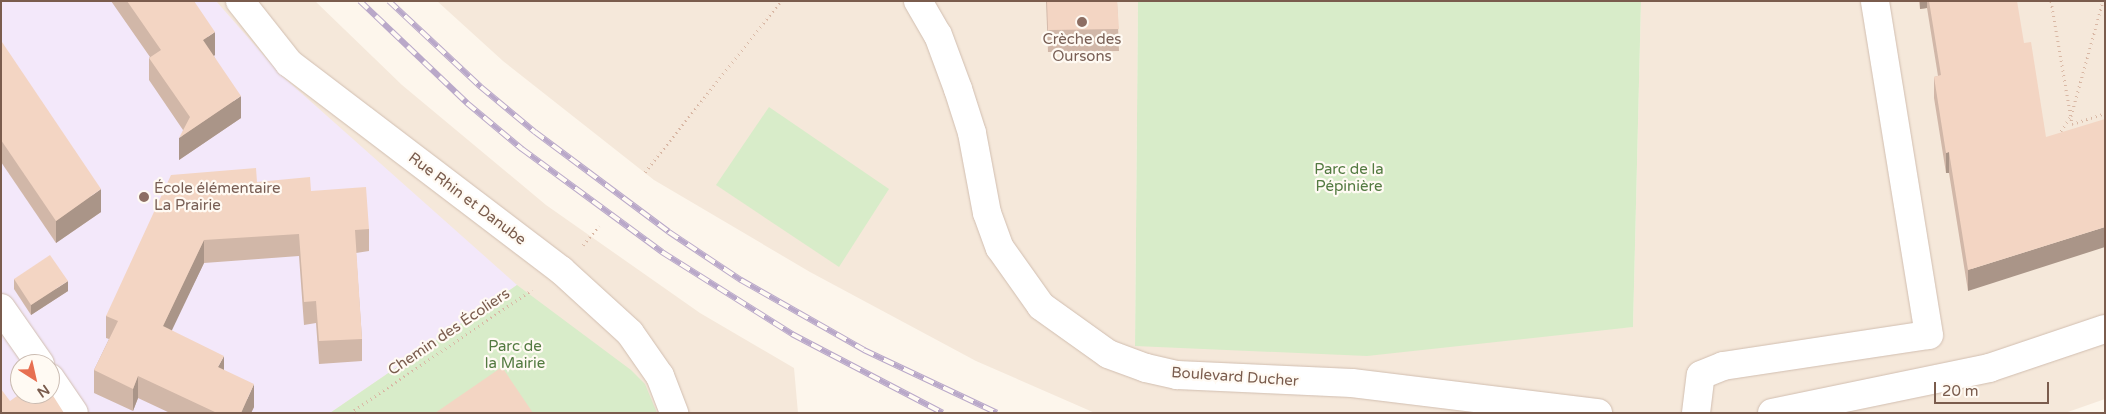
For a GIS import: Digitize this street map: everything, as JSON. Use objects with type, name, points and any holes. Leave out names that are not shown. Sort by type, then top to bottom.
[{"type":"street","name":"Rue Rhin et Danube","points":[[240,1],[289,63],[561,270],[630,333],[660,376],[674,413]]},
{"type":"street","name":"Boulevard Ducher","points":[[918,1],[938,34],[958,89],[972,133],[988,213],[1000,248],[1041,306],[1076,334],[1108,354],[1146,368],[1177,375],[1352,384],[1598,413]]},
{"type":"street","points":[[1696,413],[1701,375],[1723,366],[1929,335],[1875,1]]},
{"type":"street","points":[[1,308],[33,354]]},
{"type":"street","points":[[1772,413],[1989,368],[2105,329]]},
{"type":"street","points":[[60,393],[74,413]]},
{"type":"path","points":[[645,172],[781,1]]},
{"type":"path","points":[[2051,1],[2072,124],[2105,113]]},
{"type":"path","points":[[2054,140],[2071,116],[2102,1]]},
{"type":"path","name":"Chemin des Écoliers","points":[[350,413],[561,270]]},
{"type":"shaded area","points":[[1,1],[315,1],[402,85],[546,205],[700,313],[794,368],[798,413],[1,413]]},
{"type":"shaded area","points":[[1,1],[216,1],[281,75],[517,285],[330,413],[1,413]]},
{"type":"shaded area","points":[[437,1],[1138,1],[1135,345],[1633,327],[1641,1],[2105,1],[2105,399],[2065,413],[1095,413],[976,361],[810,272],[654,180],[503,61]]},
{"type":"green space","name":"Parc de la Pépinière","points":[[1138,1],[1641,1],[1633,327],[1367,356],[1135,346]]},
{"type":"green space","points":[[769,107],[889,189],[839,267],[716,185]]},
{"type":"green space","name":"Parc de la Mairie","points":[[517,285],[631,370],[645,384],[657,413],[330,413]]},
{"type":"building","points":[[127,1],[194,1],[215,32],[203,40],[241,96],[179,138],[190,117],[149,58],[161,50]]},
{"type":"building","points":[[1047,1],[1117,1],[1119,29],[1048,30]]},
{"type":"building","points":[[1929,1],[2017,1],[2024,43],[2031,42],[2046,137],[2105,119],[2105,227],[1968,270],[1949,152],[1946,153],[1934,77],[1941,75]]},
{"type":"building","points":[[1,42],[101,189],[56,221],[1,140]]},
{"type":"building","points":[[256,168],[257,182],[310,177],[311,191],[366,187],[369,229],[355,230],[362,339],[319,341],[316,301],[304,302],[299,234],[204,240],[163,326],[224,356],[218,367],[254,384],[241,413],[217,413],[138,376],[133,389],[94,370],[118,321],[106,316],[171,175]]},
{"type":"building","points":[[50,255],[68,281],[31,305],[14,279]]},
{"type":"building","points":[[502,367],[533,413],[435,413]]},
{"type":"building","points":[[1,389],[10,401],[10,404],[58,404],[64,413],[1,413]]},
{"type":"railway","points":[[360,1],[467,103],[522,149],[662,252],[792,334],[943,413]]},
{"type":"railway","points":[[389,1],[481,87],[535,132],[669,232],[741,280],[864,350],[997,413]]},
{"type":"place","name":"Crèche des Oursons","points":[[1082,22]]},
{"type":"place","name":"École élémentaire La Prairie","points":[[144,197]]}]
